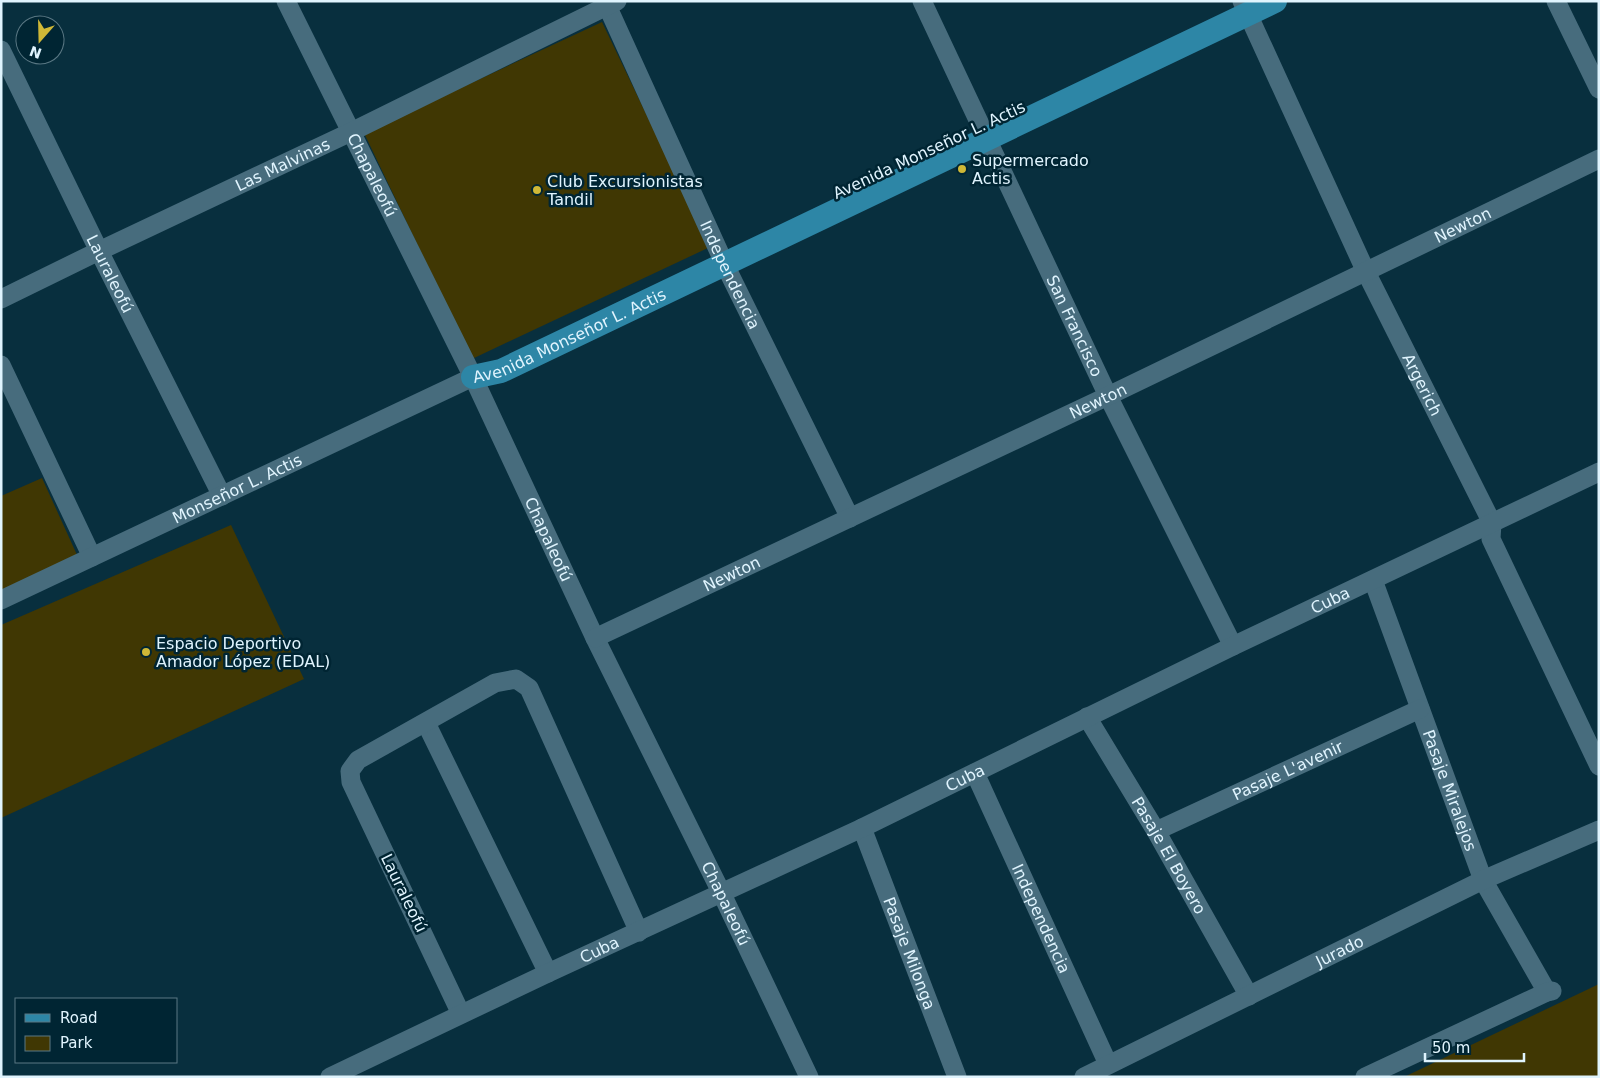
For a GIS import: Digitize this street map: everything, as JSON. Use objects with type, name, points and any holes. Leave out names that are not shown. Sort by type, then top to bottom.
[{"type":"main road","name":"Avenida Monseñor L. Actis","points":[[473,377],[501,371],[722,257],[1244,5],[1275,1]]},
{"type":"street","name":"Chapaleofú","points":[[286,1],[473,377],[595,638],[721,892],[808,1077]]},
{"type":"street","name":"San Francisco","points":[[922,1],[1108,396],[1233,646]]},
{"type":"street","points":[[1556,1],[1599,89]]},
{"type":"street","name":"Las Malvinas","points":[[1,299],[352,132],[610,3]]},
{"type":"street","name":"Independencia","points":[[610,3],[722,257],[850,518]]},
{"type":"street","name":"Argerich","points":[[1244,5],[1366,272],[1492,523],[1491,539],[1599,766]]},
{"type":"street","name":"Lauraleofú","points":[[1,50],[222,496]]},
{"type":"street","name":"Newton","points":[[595,638],[1108,396],[1599,159]]},
{"type":"street","points":[[1,365],[92,557]]},
{"type":"street","name":"Monseñor L. Actis","points":[[1,600],[473,377]]},
{"type":"street","name":"Cuba","points":[[330,1077],[721,892],[862,828],[1233,646],[1599,472]]},
{"type":"street","name":"Pasaje Miralejos","points":[[1365,1077],[1549,991],[1483,880],[1373,580]]},
{"type":"street","points":[[548,973],[426,723],[495,683],[516,679],[529,688],[638,932]]},
{"type":"street","name":"Pasaje L'avenir","points":[[1156,831],[1420,709]]},
{"type":"street","name":"Pasaje El Boyero","points":[[1087,717],[1156,831],[1249,996]]},
{"type":"street","name":"Lauraleofú","points":[[426,723],[358,760],[350,771],[351,782],[461,1014]]},
{"type":"street","name":"Independencia","points":[[975,773],[1108,1064]]},
{"type":"street","name":"Pasaje Milonga","points":[[862,828],[957,1077]]},
{"type":"street","name":"Jurado","points":[[1084,1077],[1483,880],[1599,830]]},
{"type":"green space","name":"Club Excursionistas Tandil","points":[[602,22],[710,247],[472,359],[364,133]]},
{"type":"green space","points":[[42,478],[78,557],[1,591],[1,496]]},
{"type":"green space","name":"Espacio Deportivo Amador López (EDAL)","points":[[231,525],[304,679],[1,818],[1,625]]},
{"type":"green space","points":[[1599,984],[1599,1077],[1404,1077]]},
{"type":"place","name":"Supermercado Actis","points":[[962,169]]},
{"type":"place","name":"Club Excursionistas Tandil","points":[[537,190]]},
{"type":"place","name":"Espacio Deportivo Amador López (EDAL)","points":[[146,652]]}]
